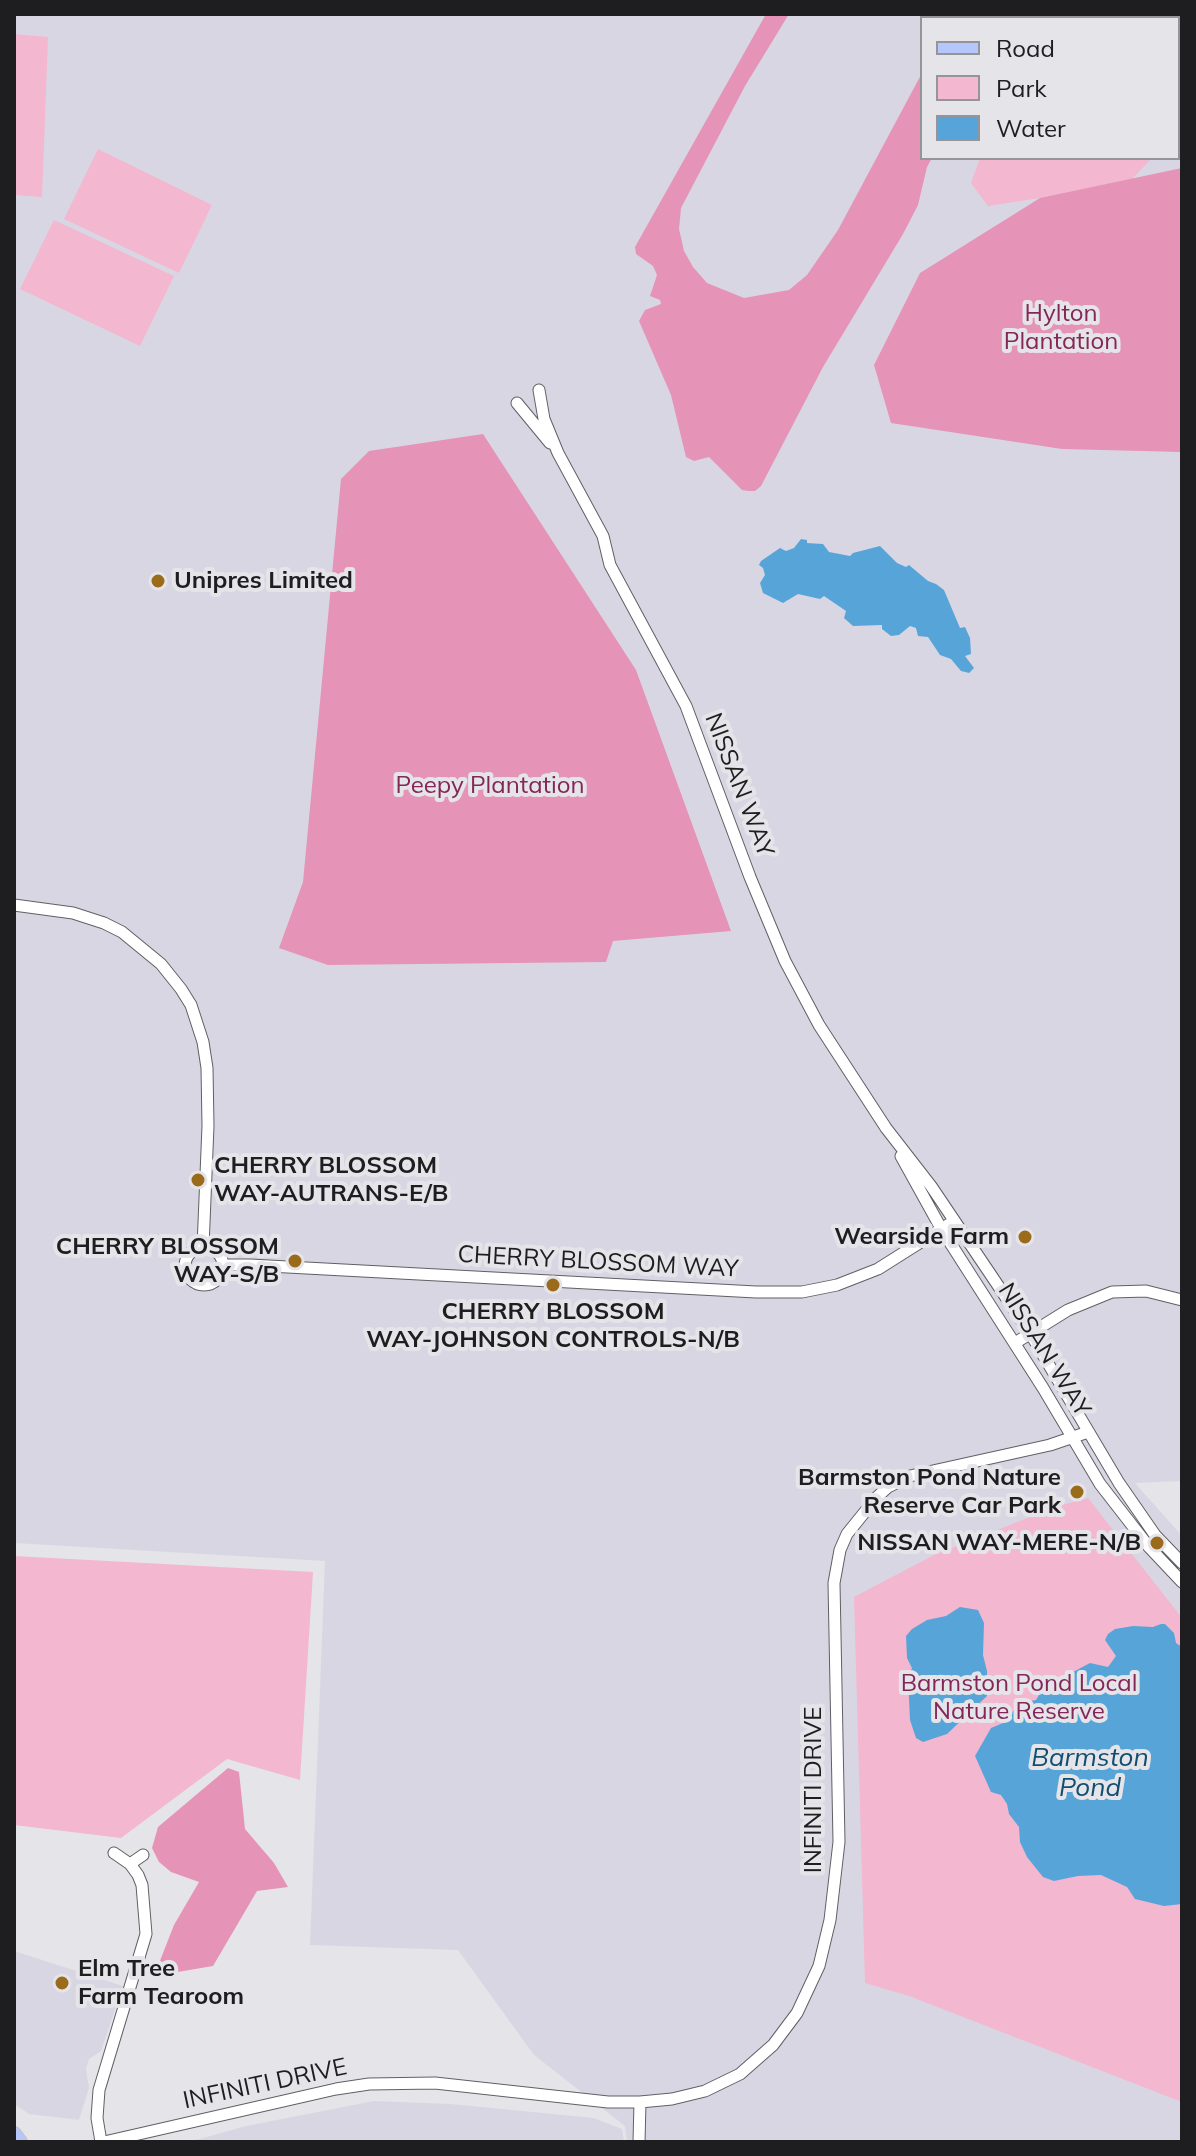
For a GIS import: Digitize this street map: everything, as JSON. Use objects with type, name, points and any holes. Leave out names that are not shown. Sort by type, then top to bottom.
[{"type":"main road","points":[[14,2134],[20,2142]]},
{"type":"street","points":[[539,390],[544,419],[558,453]]},
{"type":"street","points":[[517,403],[558,453]]},
{"type":"street","name":"NISSAN WAY","points":[[558,453],[603,536],[610,565],[686,706],[785,961],[819,1025],[886,1128],[1030,1333],[1113,1474],[1155,1535],[1182,1563]]},
{"type":"street","points":[[14,905],[73,913],[122,932],[161,964],[191,1005],[203,1042],[207,1068],[203,1247]]},
{"type":"street","name":"NISSAN WAY","points":[[886,1128],[942,1230],[1112,1500],[1182,1582]]},
{"type":"street","name":"CHERRY BLOSSOM WAY","points":[[223,1265],[782,1293],[820,1289],[857,1279],[889,1263],[954,1221]]},
{"type":"street","points":[[203,1247],[215,1250],[223,1265],[215,1281],[203,1285],[192,1280],[185,1271],[186,1259],[192,1250],[203,1247]]},
{"type":"street","points":[[1015,1343],[1082,1303],[1112,1292],[1164,1293],[1182,1300]]},
{"type":"street","name":"INFINITI DRIVE","points":[[103,2142],[321,2092],[369,2084],[435,2083],[640,2102],[705,2091],[740,2074],[785,2030],[809,1993],[819,1966],[836,1884],[839,1842],[834,1583],[840,1550],[855,1521],[888,1487],[910,1476],[1088,1432]]},
{"type":"street","points":[[103,2142],[97,2118],[99,2090],[146,1934],[142,1885],[130,1864],[114,1853]]},
{"type":"street","points":[[130,1864],[143,1855]]},
{"type":"street","points":[[639,2142],[640,2102]]},
{"type":"shaded area","points":[[14,14],[1182,14],[1182,1481],[1135,1483],[1182,1536],[1182,2142],[627,2142],[625,2126],[534,2055],[458,1950],[310,1945],[325,1561],[14,1543]]},
{"type":"shaded area","points":[[14,1951],[123,1986],[101,2051],[89,2059],[86,2069],[89,2088],[79,2120],[29,2114],[14,2104]]},
{"type":"shaded area","points":[[374,2101],[451,2104],[594,2118],[622,2129],[624,2142],[189,2142],[246,2126]]},
{"type":"green space","points":[[766,14],[789,14],[745,86],[681,208],[679,229],[684,251],[707,283],[744,298],[789,290],[807,275],[838,230],[920,77],[920,160],[931,160],[918,205],[823,367],[761,486],[755,491],[742,490],[709,457],[694,461],[686,457],[671,395],[639,321],[645,310],[661,304],[660,300],[650,296],[657,275],[653,266],[636,254],[635,247]]},
{"type":"green space","points":[[1182,14],[1182,127],[1180,129],[1180,16],[1058,16]]},
{"type":"green space","points":[[14,34],[48,37],[42,197],[14,195]]},
{"type":"green space","points":[[98,149],[212,205],[179,273],[64,219]]},
{"type":"green space","points":[[979,160],[1150,160],[1132,179],[988,206],[971,183]]},
{"type":"green space","name":"Hylton Plantation","points":[[1182,168],[1182,452],[1062,449],[891,423],[874,365],[920,273],[1040,198]]},
{"type":"green space","points":[[54,220],[174,276],[140,346],[20,289]]},
{"type":"green space","name":"Peepy Plantation","points":[[483,434],[636,670],[731,931],[613,941],[606,962],[328,965],[279,948],[303,882],[341,479],[369,451]]},
{"type":"green space","name":"Barmston Pond Local Nature Reserve","points":[[1088,1498],[1182,1618],[1182,2102],[909,1996],[865,1983],[854,1597],[934,1555],[1058,1506]]},
{"type":"green space","points":[[14,1556],[313,1572],[300,1780],[227,1759],[121,1838],[14,1825]]},
{"type":"green space","points":[[228,1768],[239,1772],[245,1829],[274,1863],[288,1887],[257,1891],[213,1966],[154,1976],[174,1925],[199,1882],[171,1872],[159,1862],[152,1848],[158,1827]]},
{"type":"water","points":[[801,539],[807,540],[807,543],[823,544],[829,552],[850,556],[880,546],[897,563],[906,567],[909,565],[936,584],[944,590],[960,628],[965,627],[970,638],[971,654],[965,656],[974,668],[969,673],[961,671],[951,659],[940,655],[928,637],[918,636],[916,628],[910,626],[899,635],[891,636],[882,629],[882,625],[853,626],[844,618],[846,611],[824,596],[820,599],[798,594],[783,603],[763,593],[760,583],[765,575],[759,565],[761,561],[780,548],[786,551],[794,548]]},
{"type":"water","points":[[960,1607],[978,1610],[984,1623],[987,1696],[947,1734],[923,1742],[916,1738],[910,1720],[908,1678],[912,1668],[907,1658],[906,1636],[927,1620],[946,1616]]},
{"type":"water","name":"Barmston Pond","points":[[1161,1624],[1174,1633],[1176,1643],[1182,1647],[1182,1904],[1164,1906],[1135,1899],[1127,1887],[1101,1875],[1054,1881],[1043,1877],[1027,1857],[1020,1842],[1019,1827],[1009,1814],[1007,1804],[1001,1795],[991,1792],[975,1756],[991,1728],[1003,1723],[1020,1703],[1036,1700],[1043,1688],[1090,1663],[1108,1667],[1116,1656],[1105,1640],[1115,1629]]},
{"type":"place","name":"Unipres Limited","points":[[158,581]]},
{"type":"place","name":"CHERRY BLOSSOM WAY-AUTRANS-E/B","points":[[198,1180]]},
{"type":"place","name":"Wearside Farm","points":[[1025,1237]]},
{"type":"place","name":"CHERRY BLOSSOM WAY-S/B","points":[[295,1261]]},
{"type":"place","name":"CHERRY BLOSSOM WAY-JOHNSON CONTROLS-N/B","points":[[553,1285]]},
{"type":"place","name":"Barmston Pond Nature Reserve Car Park","points":[[1077,1492]]},
{"type":"place","name":"NISSAN WAY-MERE-N/B","points":[[1157,1543]]},
{"type":"place","name":"Elm Tree Farm Tearoom","points":[[62,1983]]}]
